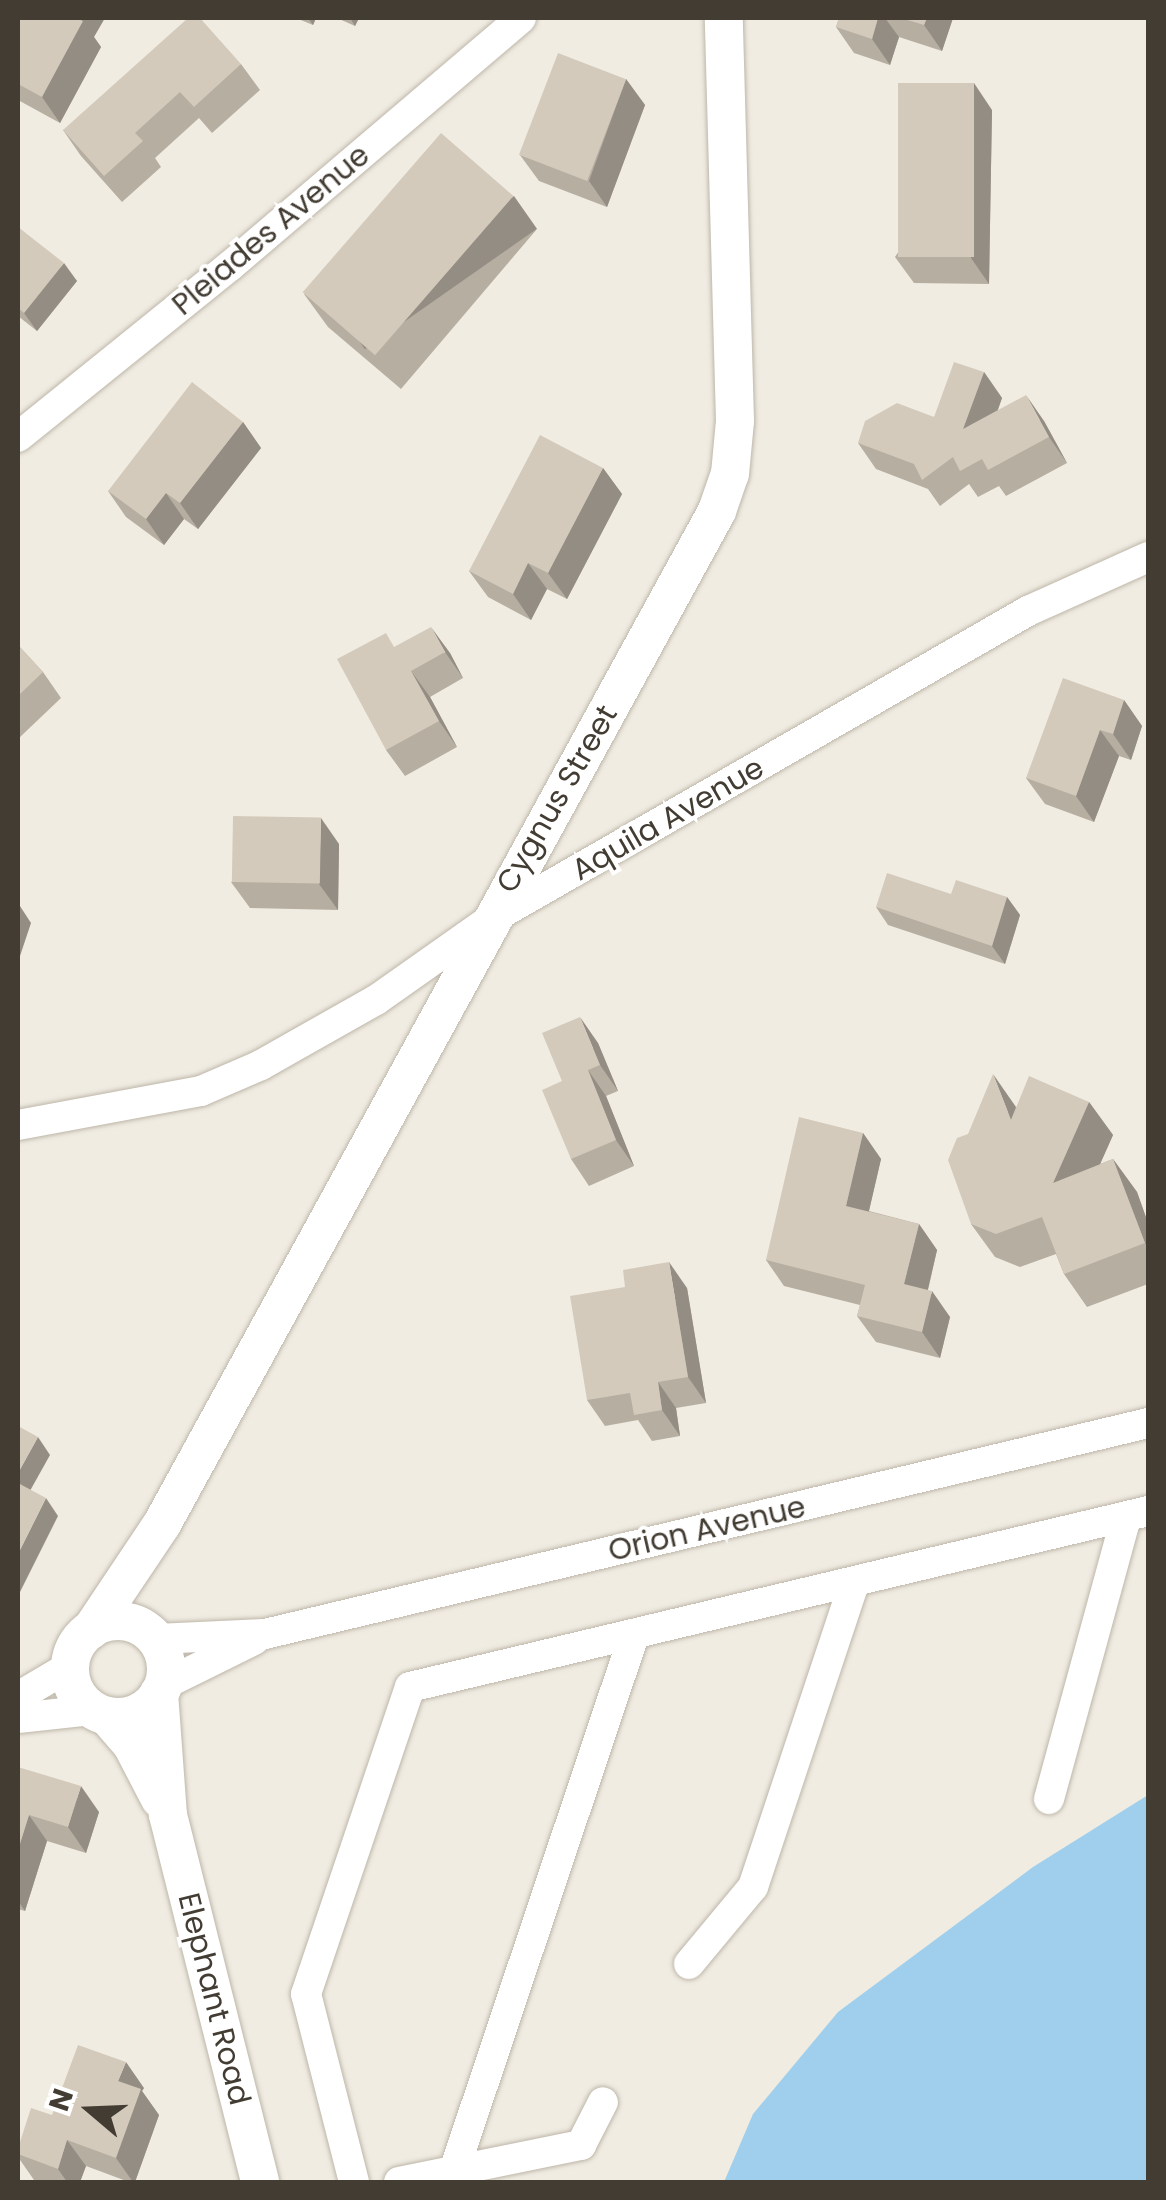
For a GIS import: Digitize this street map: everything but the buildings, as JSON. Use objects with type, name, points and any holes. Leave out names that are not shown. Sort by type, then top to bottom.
[{"type":"street","name":"Pleiades Avenue","points":[[18,437],[520,18]]},
{"type":"street","name":"Cygnus Street","points":[[91,1630],[162,1524],[488,921],[695,557],[730,474],[735,421],[724,18]]},
{"type":"street","name":"Aquila Avenue","points":[[18,1124],[202,1092],[376,1000],[488,921],[1028,611],[1148,557]]},
{"type":"street","name":"Orion Avenue","points":[[150,1634],[265,1634],[1148,1423]]},
{"type":"street","points":[[354,2182],[306,1994],[410,1687],[1137,1514]]},
{"type":"street","points":[[1048,1799],[1137,1514]]},
{"type":"street","name":"Cygnus Street","points":[[150,1634],[145,1574],[162,1524]]},
{"type":"street","points":[[689,1964],[753,1887],[854,1583]]},
{"type":"street","points":[[18,1697],[70,1666],[91,1630],[118,1621],[150,1634],[165,1661],[162,1689],[137,1714],[18,1718]]},
{"type":"street","name":"Orion Avenue","points":[[162,1689],[265,1634]]},
{"type":"street","points":[[454,2171],[634,1635]]},
{"type":"street","points":[[70,1666],[75,1691],[100,1713]]},
{"type":"street","name":"Elephant Road","points":[[162,1689],[168,1815],[260,2182]]},
{"type":"street","name":"Elephant Road","points":[[100,1713],[132,1745],[168,1815]]},
{"type":"street","points":[[399,2182],[582,2146],[604,2102]]},
{"type":"water","points":[[1148,1795],[1148,2182],[724,2182],[753,2114],[838,2012],[1033,1867]]}]
